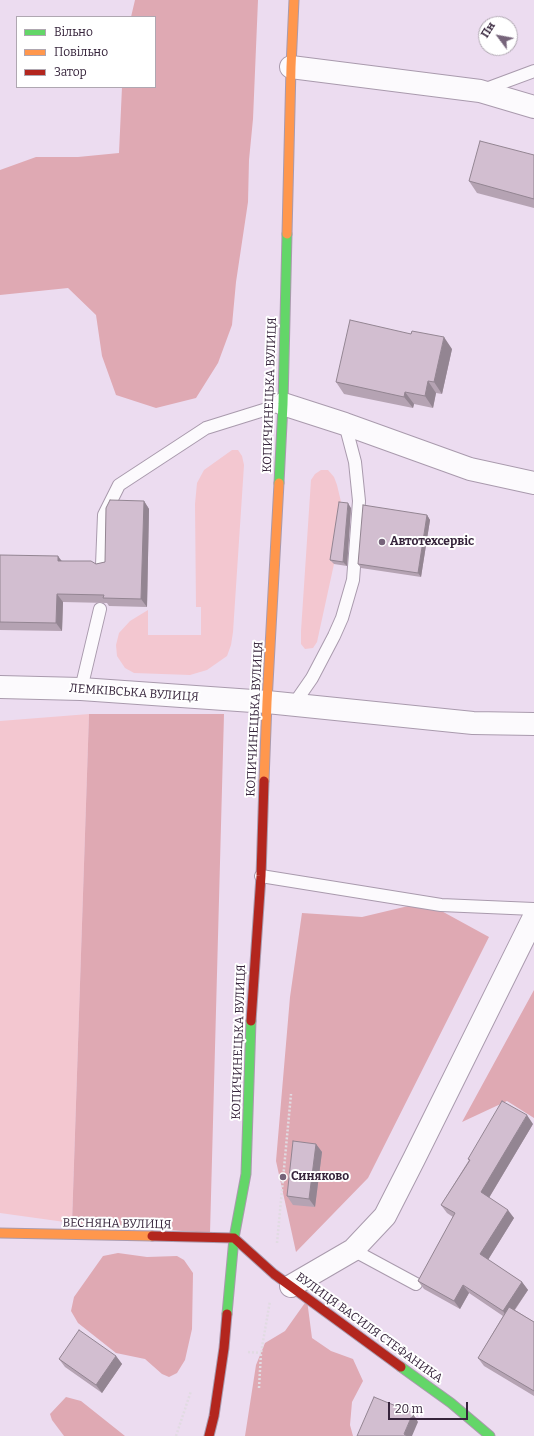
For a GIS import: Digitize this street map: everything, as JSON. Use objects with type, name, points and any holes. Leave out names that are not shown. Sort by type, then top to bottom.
[{"type":"main road","name":"КОПИЧИНЕЦЬКА ВУЛИЦЯ","points":[[209,1436],[214,1416],[224,1348],[234,1238],[246,1174],[252,995],[261,876],[283,404],[291,66],[294,0]]},
{"type":"main road","name":"ВЕСНЯНА ВУЛИЦЯ","points":[[0,1233],[234,1238]]},
{"type":"main road","name":"ВУЛИЦЯ ВАСИЛЯ СТЕФАНИКА","points":[[234,1238],[274,1274],[424,1385],[451,1403],[490,1436]]},
{"type":"street","points":[[291,66],[480,91],[534,107]]},
{"type":"street","points":[[283,404],[345,424],[470,469],[534,483]]},
{"type":"street","name":"ЛЕМКІВСЬКА ВУЛИЦЯ","points":[[0,687],[81,690],[268,702],[473,723],[534,724]]},
{"type":"street","points":[[291,1286],[353,1250],[385,1216],[534,917]]},
{"type":"lane","points":[[480,91],[534,71]]},
{"type":"lane","points":[[102,565],[104,515],[119,485],[206,428],[283,404]]},
{"type":"lane","points":[[294,704],[312,678],[334,636],[342,618],[353,580],[360,501],[355,462],[345,424]]},
{"type":"lane","points":[[81,690],[100,609]]},
{"type":"lane","points":[[261,876],[441,905],[534,909]]},
{"type":"lane","points":[[353,1250],[416,1284]]},
{"type":"path","points":[[243,1352],[261,1353]]},
{"type":"shaded area","points":[[135,0],[258,0],[248,202],[236,282],[232,325],[218,363],[196,398],[156,408],[116,395],[102,356],[96,315],[68,288],[0,295],[0,170],[36,157],[78,157],[119,153],[122,88],[156,88],[156,16],[131,16]]},
{"type":"shaded area","points":[[232,450],[238,450],[242,456],[244,465],[233,632],[231,645],[227,656],[207,670],[190,675],[134,673],[125,668],[117,656],[116,645],[119,633],[130,621],[148,610],[148,635],[201,635],[201,607],[196,607],[195,504],[197,483],[204,470]]},
{"type":"shaded area","points":[[321,470],[328,470],[334,477],[342,506],[334,564],[317,642],[313,648],[305,649],[301,644],[301,631],[311,480],[315,474]]},
{"type":"shaded area","points":[[89,714],[72,1223],[0,1213],[0,721]]},
{"type":"shaded area","points":[[89,714],[224,714],[210,1233],[72,1223]]},
{"type":"shaded area","points":[[425,902],[489,937],[368,1178],[296,1252],[276,1161],[290,997],[302,913],[362,917]]},
{"type":"shaded area","points":[[534,990],[534,1118],[507,1101],[462,1122]]},
{"type":"shaded area","points":[[118,1253],[147,1257],[177,1256],[184,1260],[193,1273],[192,1329],[185,1360],[177,1373],[169,1377],[162,1374],[145,1359],[116,1353],[78,1323],[71,1311],[74,1297],[103,1256]]},
{"type":"shaded area","points":[[307,1300],[312,1338],[331,1351],[353,1359],[363,1381],[352,1402],[350,1425],[353,1436],[245,1436],[256,1365],[265,1343],[285,1331]]},
{"type":"shaded area","points":[[66,1397],[81,1401],[125,1436],[64,1436],[52,1420],[50,1414]]},
{"type":"building","points":[[480,141],[534,155],[534,199],[469,181]]},
{"type":"building","points":[[350,320],[411,334],[412,331],[444,337],[434,382],[428,381],[425,396],[405,392],[404,397],[336,382]]},
{"type":"building","points":[[110,500],[144,501],[141,599],[103,598],[104,595],[57,594],[56,623],[0,622],[0,555],[58,556],[58,561],[91,561],[96,564],[105,562],[106,508]]},
{"type":"building","points":[[339,502],[348,503],[343,562],[330,560]]},
{"type":"building","name":"Автотехсервіс","points":[[363,505],[427,515],[418,573],[358,564]]},
{"type":"building","points":[[502,1101],[527,1115],[481,1192],[508,1210],[480,1254],[522,1282],[503,1311],[463,1285],[454,1301],[418,1281],[455,1213],[441,1205],[470,1160],[468,1159]]},
{"type":"building","points":[[293,1141],[316,1144],[309,1199],[287,1196]]},
{"type":"building","points":[[509,1307],[534,1322],[534,1391],[478,1358]]},
{"type":"building","points":[[79,1330],[116,1356],[96,1385],[59,1359]]},
{"type":"building","points":[[374,1397],[413,1413],[404,1434],[407,1436],[357,1436]]},
{"type":"traffic: fast","points":[[279,483],[283,404],[287,234]]},
{"type":"traffic: fast","points":[[227,1314],[234,1238],[246,1174],[251,1021]]},
{"type":"traffic: fast","points":[[401,1367],[451,1403],[490,1436]]},
{"type":"traffic: slow","points":[[287,234],[294,0]]},
{"type":"traffic: slow","points":[[264,781],[279,483]]},
{"type":"traffic: slow","points":[[0,1233],[152,1236]]},
{"type":"traffic: jam","points":[[251,1021],[261,876],[264,781]]},
{"type":"traffic: jam","points":[[152,1236],[234,1238]]},
{"type":"traffic: jam","points":[[234,1238],[274,1274],[401,1367]]},
{"type":"traffic: jam","points":[[209,1436],[214,1416],[224,1348],[227,1314]]},
{"type":"place","name":"Автотехсервіс","points":[[382,542]]},
{"type":"place","name":"Синяково","points":[[283,1177]]}]
